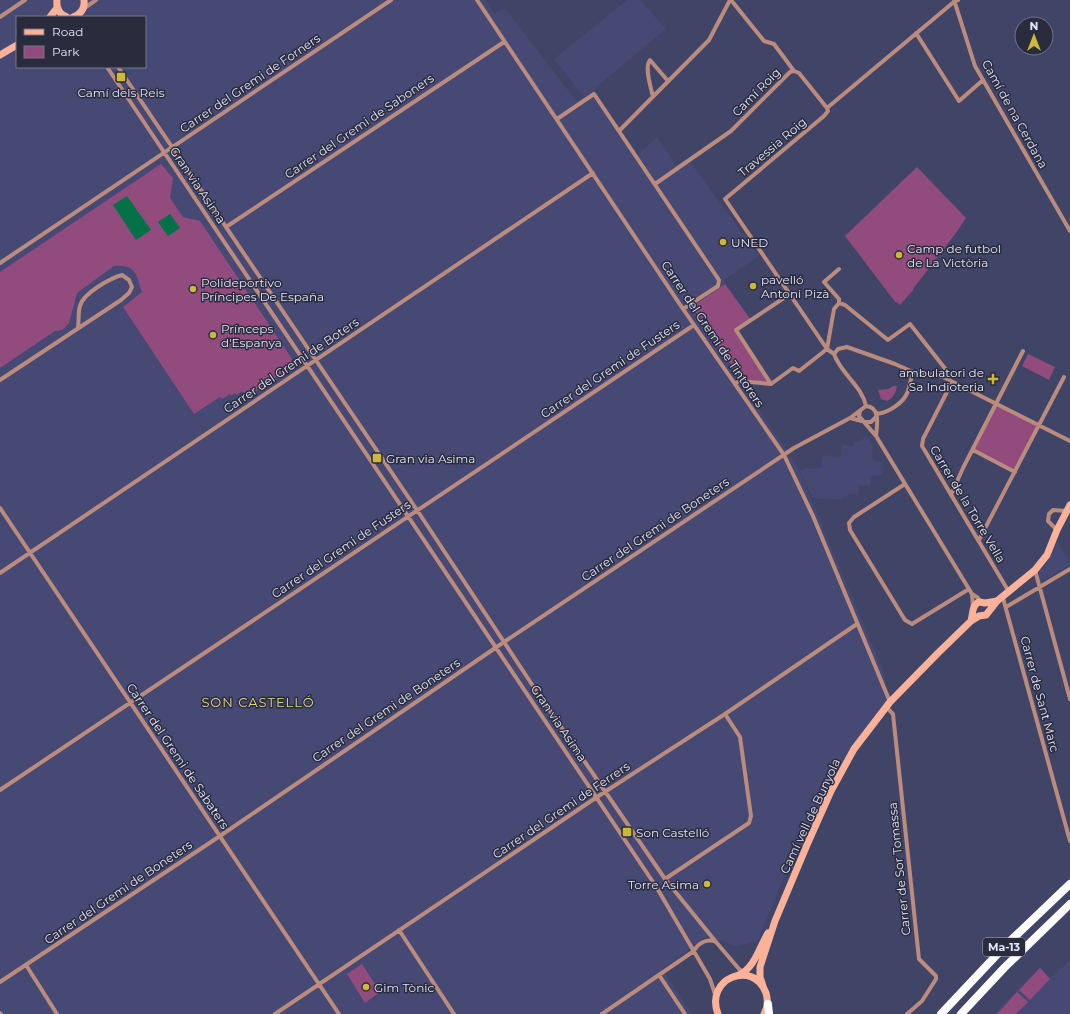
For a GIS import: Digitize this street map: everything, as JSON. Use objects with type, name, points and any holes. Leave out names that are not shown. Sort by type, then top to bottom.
[{"type":"highway","name":"Ma-13","points":[[941,1014],[1006,945],[1070,884]]},
{"type":"highway","name":"Ma-13","points":[[961,1014],[1005,966],[1070,904]]},
{"type":"main road","points":[[57,0],[57,8],[64,16]]},
{"type":"main road","points":[[83,12],[84,0]]},
{"type":"main road","points":[[51,16],[57,8]]},
{"type":"main road","points":[[0,55],[16,46]]},
{"type":"main road","points":[[1000,599],[976,604],[975,612],[984,616],[1000,599],[1035,570],[1047,555],[1057,530],[1069,508]]},
{"type":"main road","points":[[983,602],[988,606],[988,610]]},
{"type":"main road","name":"Camí vell de Bunyola","points":[[775,922],[831,791],[854,749],[888,705],[971,620],[975,612]]},
{"type":"main road","points":[[718,1014],[715,1005],[715,997],[718,989],[727,979],[743,972],[754,960],[766,935],[775,922]]},
{"type":"main road","points":[[766,1012],[767,997],[760,977],[760,967],[775,922]]},
{"type":"main road","points":[[735,976],[744,975],[757,980],[764,989]]},
{"type":"street","points":[[0,17],[25,0]]},
{"type":"street","points":[[83,12],[96,0]]},
{"type":"street","name":"Carrer del Gremi de Forners","points":[[0,263],[391,0]]},
{"type":"street","name":"Carrer del Gremi de Tintorers","points":[[477,0],[683,309],[784,455],[813,516],[888,705]]},
{"type":"street","points":[[619,131],[709,40],[730,0],[764,41],[774,44],[794,71]]},
{"type":"street","points":[[827,108],[956,0]]},
{"type":"street","name":"Camí de na Cerdana","points":[[956,0],[975,66],[1070,230]]},
{"type":"street","points":[[916,33],[959,101],[983,80]]},
{"type":"street","name":"Carrer del Gremi de Saboners","points":[[226,227],[504,42]]},
{"type":"street","points":[[653,97],[648,68],[648,62],[650,60],[668,81]]},
{"type":"street","name":"Gran via Asima","points":[[108,68],[598,797],[657,888],[694,950],[711,982],[715,997]]},
{"type":"street","name":"Gran via Asima","points":[[119,68],[665,879],[716,942],[743,972],[750,977]]},
{"type":"street","name":"Camí Roig","points":[[655,184],[730,131],[790,72],[794,71],[799,73],[827,108]]},
{"type":"street","points":[[557,119],[594,94],[719,280],[718,286],[683,309]]},
{"type":"street","name":"Travessia Roig","points":[[790,294],[725,199],[824,116],[828,111],[827,108]]},
{"type":"street","name":"Carrer del Gremi de Boters","points":[[0,573],[593,173]]},
{"type":"street","points":[[735,384],[739,381],[771,384],[793,368],[799,371],[827,349],[834,309],[839,303],[840,299],[824,282],[839,269]]},
{"type":"street","points":[[0,380],[78,328],[120,300],[129,293],[132,287],[129,280],[122,275],[113,278],[85,296],[80,305],[78,328]]},
{"type":"street","points":[[771,384],[736,330],[790,294],[827,349],[834,354],[837,364],[860,391],[865,400],[866,406]]},
{"type":"street","points":[[839,303],[845,305],[888,340],[910,324],[947,371],[944,377]]},
{"type":"street","name":"Carrer del Gremi de Fusters","points":[[0,790],[694,325]]},
{"type":"street","points":[[834,354],[838,349],[847,347],[913,372],[944,377],[1070,441]]},
{"type":"street","points":[[951,495],[972,450],[1023,351]]},
{"type":"street","points":[[850,418],[872,422],[876,415],[887,411],[899,403],[908,392],[913,372]]},
{"type":"street","points":[[979,540],[1016,472],[1064,377]]},
{"type":"street","name":"Carrer de la Torre Vella","points":[[952,382],[923,439],[922,446],[1009,592]]},
{"type":"street","points":[[850,418],[866,406]]},
{"type":"street","points":[[866,406],[874,409],[876,415],[876,436]]},
{"type":"street","points":[[860,410],[859,416],[876,436],[972,594],[975,612]]},
{"type":"street","name":"Carrer del Gremi de Boneters","points":[[0,982],[220,836],[496,647],[794,448],[850,418]]},
{"type":"street","points":[[972,450],[1016,472]]},
{"type":"street","points":[[905,484],[854,517],[849,523],[850,530],[906,620],[912,624],[969,589]]},
{"type":"street","name":"Carrer del Gremi de Sabaters","points":[[0,508],[339,1014]]},
{"type":"street","points":[[1057,530],[1048,521],[1049,514],[1053,510],[1069,508]]},
{"type":"street","points":[[1006,607],[1070,569]]},
{"type":"street","points":[[1035,570],[1069,690],[1070,699]]},
{"type":"street","points":[[972,594],[983,602]]},
{"type":"street","name":"Carrer de Sant Marc","points":[[1000,599],[1006,607],[1070,841]]},
{"type":"street","name":"Carrer del Gremi de Ferrers","points":[[276,1014],[857,624]]},
{"type":"street","name":"Carrer de Sor Tomassa","points":[[888,705],[893,714],[919,959],[936,976],[936,979],[922,1001],[907,1014]]},
{"type":"street","points":[[665,879],[749,823],[751,816],[740,737],[725,714]]},
{"type":"street","points":[[399,930],[454,1014]]},
{"type":"street","points":[[602,1014],[694,950],[697,946],[705,941],[712,940],[716,942]]},
{"type":"street","points":[[26,965],[57,1014]]},
{"type":"street","points":[[659,975],[685,1014]]},
{"type":"shaded area","points":[[0,0],[485,0],[494,13],[505,8],[577,102],[584,97],[554,59],[627,0],[640,0],[666,29],[594,89],[638,155],[657,137],[676,165],[688,159],[759,256],[724,280],[726,284],[692,307],[797,466],[885,675],[886,702],[854,749],[795,873],[787,870],[757,942],[735,946],[707,936],[662,969],[692,1014],[0,1014]]},
{"type":"shaded area","points":[[127,196],[151,230],[136,240],[113,205]]},
{"type":"shaded area","points":[[170,214],[180,228],[168,236],[158,222]]},
{"type":"shaded area","points":[[866,436],[873,446],[872,456],[874,460],[883,463],[882,475],[871,476],[870,486],[859,485],[858,495],[848,494],[847,497],[842,497],[842,500],[812,497],[800,471],[806,468],[821,468],[823,455],[841,457],[842,445],[854,446],[854,441],[859,442]]},
{"type":"shaded area","points":[[1057,542],[1070,565],[1041,582],[1038,572],[1045,567]]},
{"type":"shaded area","points":[[1070,960],[1070,1014],[994,1014],[1040,967],[1051,978]]},
{"type":"green space","name":"Polideportivo Príncipes De España","points":[[161,164],[173,178],[170,198],[183,217],[200,221],[292,359],[291,368],[247,397],[242,391],[237,395],[235,393],[231,396],[230,394],[222,399],[220,397],[194,414],[123,307],[142,292],[135,273],[128,267],[114,266],[77,293],[69,323],[64,328],[59,331],[55,331],[0,368],[0,272]]},
{"type":"green space","name":"Camp de futbol de La Victòria","points":[[917,167],[966,218],[914,289],[900,305],[897,302],[896,303],[845,236]]},
{"type":"green space","points":[[725,284],[751,320],[736,330],[771,384],[742,381],[692,307]]},
{"type":"green space","points":[[1028,354],[1055,367],[1049,380],[1022,366]]},
{"type":"green space","points":[[897,386],[897,389],[891,398],[887,401],[881,399],[878,390],[888,389]]},
{"type":"green space","points":[[996,404],[1039,426],[1015,472],[973,450]]},
{"type":"green space","name":"Gim Tònic","points":[[362,964],[380,992],[365,1003],[347,974]]},
{"type":"green space","points":[[1040,968],[1050,979],[1030,1000],[1019,990]]},
{"type":"green space","points":[[1017,992],[1028,1002],[1016,1014],[997,1014]]},
{"type":"place","name":"Camí dels Reis","points":[[121,77]]},
{"type":"place","name":"UNED","points":[[723,242]]},
{"type":"place","name":"Camp de futbol de La Victòria","points":[[899,255]]},
{"type":"place","name":"pavelló Antoni Pizà","points":[[753,286]]},
{"type":"place","name":"Polideportivo Príncipes De España","points":[[193,289]]},
{"type":"place","name":"Prínceps d'Espanya","points":[[213,335]]},
{"type":"place","name":"ambulatori de Sa Indioteria","points":[[993,379]]},
{"type":"place","name":"Gran via Asima","points":[[377,458]]},
{"type":"place","name":"Son Castelló","points":[[627,832]]},
{"type":"place","name":"Torre Asima","points":[[707,884]]},
{"type":"place","name":"Gim Tònic","points":[[366,987]]},
{"type":"district","name":"SON CASTELLÓ","points":[[258,702]]}]
